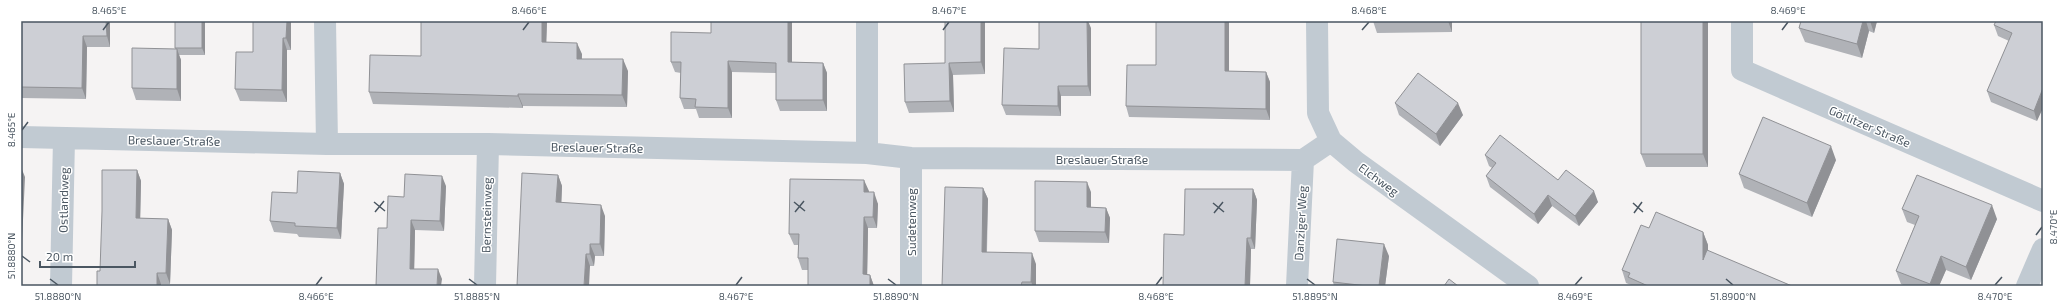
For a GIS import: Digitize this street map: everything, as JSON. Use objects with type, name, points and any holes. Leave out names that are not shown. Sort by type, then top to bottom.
[{"type":"street","points":[[325,21],[327,144]]},
{"type":"street","points":[[867,21],[867,153]]},
{"type":"street","name":"Elchweg","points":[[1317,21],[1318,113],[1331,141],[1356,162],[1528,286]]},
{"type":"street","name":"Görlitzer Straße","points":[[1742,21],[1742,70],[2043,201]]},
{"type":"street","name":"Breslauer Straße","points":[[21,137],[327,144],[488,144],[867,153],[911,158],[1303,160]]},
{"type":"street","name":"Ostlandweg","points":[[61,286],[64,138]]},
{"type":"street","points":[[1303,160],[1331,141]]},
{"type":"street","name":"Bernsteinweg","points":[[485,286],[488,144]]},
{"type":"street","name":"Sudetenweg","points":[[911,158],[911,286]]},
{"type":"street","name":"Danziger Weg","points":[[1297,286],[1303,160]]},
{"type":"street","points":[[2027,286],[2043,249]]},
{"type":"building","points":[[21,21],[106,21],[107,36],[83,36],[82,88],[21,87]]},
{"type":"building","points":[[175,21],[202,21],[202,48],[175,48]]},
{"type":"building","points":[[253,21],[287,21],[286,38],[283,38],[282,90],[235,89],[236,52],[253,52]]},
{"type":"building","points":[[421,21],[542,21],[542,42],[577,43],[577,59],[623,59],[622,95],[518,94],[518,96],[369,92],[370,55],[421,56]]},
{"type":"building","points":[[711,21],[788,21],[788,62],[823,63],[823,100],[776,100],[776,63],[728,61],[728,108],[695,107],[696,99],[680,98],[681,62],[671,62],[671,32],[711,33]]},
{"type":"building","points":[[945,21],[981,21],[981,62],[949,63],[950,101],[905,102],[904,64],[945,63]]},
{"type":"building","points":[[1039,21],[1087,21],[1088,86],[1058,86],[1058,106],[1002,105],[1004,48],[1039,49]]},
{"type":"building","points":[[1156,21],[1225,21],[1225,71],[1266,72],[1266,109],[1126,106],[1127,65],[1156,65]]},
{"type":"building","points":[[1641,21],[1703,21],[1703,154],[1641,154]]},
{"type":"building","points":[[1801,21],[1863,21],[1857,44],[1799,28]]},
{"type":"building","points":[[1996,21],[2043,21],[2043,88],[2034,111],[1987,91],[2012,33],[1994,25]]},
{"type":"building","points":[[132,48],[177,49],[177,89],[132,88]]},
{"type":"building","points":[[1418,73],[1458,103],[1436,134],[1395,103]]},
{"type":"building","points":[[1763,117],[1831,146],[1807,203],[1739,174]]},
{"type":"building","points":[[1500,135],[1558,180],[1566,170],[1594,191],[1575,216],[1548,195],[1534,214],[1486,176],[1496,163],[1485,155]]},
{"type":"building","points":[[102,170],[137,170],[136,218],[168,219],[166,273],[157,273],[157,286],[97,286],[97,271],[100,271]]},
{"type":"building","points":[[298,171],[340,173],[337,228],[295,226],[295,223],[270,221],[272,192],[297,193]]},
{"type":"building","points":[[522,173],[558,175],[556,202],[601,205],[600,244],[590,244],[590,254],[586,254],[584,286],[517,286]]},
{"type":"building","points":[[405,174],[442,176],[440,221],[411,220],[410,269],[438,269],[437,286],[376,286],[378,228],[387,228],[388,196],[404,197]]},
{"type":"building","points":[[1917,175],[1992,205],[1966,267],[1941,256],[1930,284],[1896,271],[1919,216],[1902,209]]},
{"type":"building","points":[[790,179],[864,180],[864,192],[874,192],[873,217],[864,217],[863,274],[870,275],[870,286],[808,286],[808,258],[798,258],[799,234],[789,234]]},
{"type":"building","points":[[1035,181],[1087,182],[1087,207],[1106,208],[1105,232],[1035,231]]},
{"type":"building","points":[[945,187],[983,188],[982,252],[1032,253],[1031,282],[1022,282],[1021,286],[942,286]]},
{"type":"building","points":[[1185,189],[1253,189],[1251,238],[1247,238],[1245,286],[1163,286],[1164,234],[1184,235]]},
{"type":"building","points":[[1656,212],[1703,232],[1703,260],[1707,250],[1792,286],[1648,286],[1628,277],[1630,273],[1622,270],[1641,225],[1649,228]]},
{"type":"building","points":[[1337,239],[1384,244],[1379,286],[1333,282]]},
{"type":"building","points":[[1449,279],[1458,286],[1444,286]]}]
